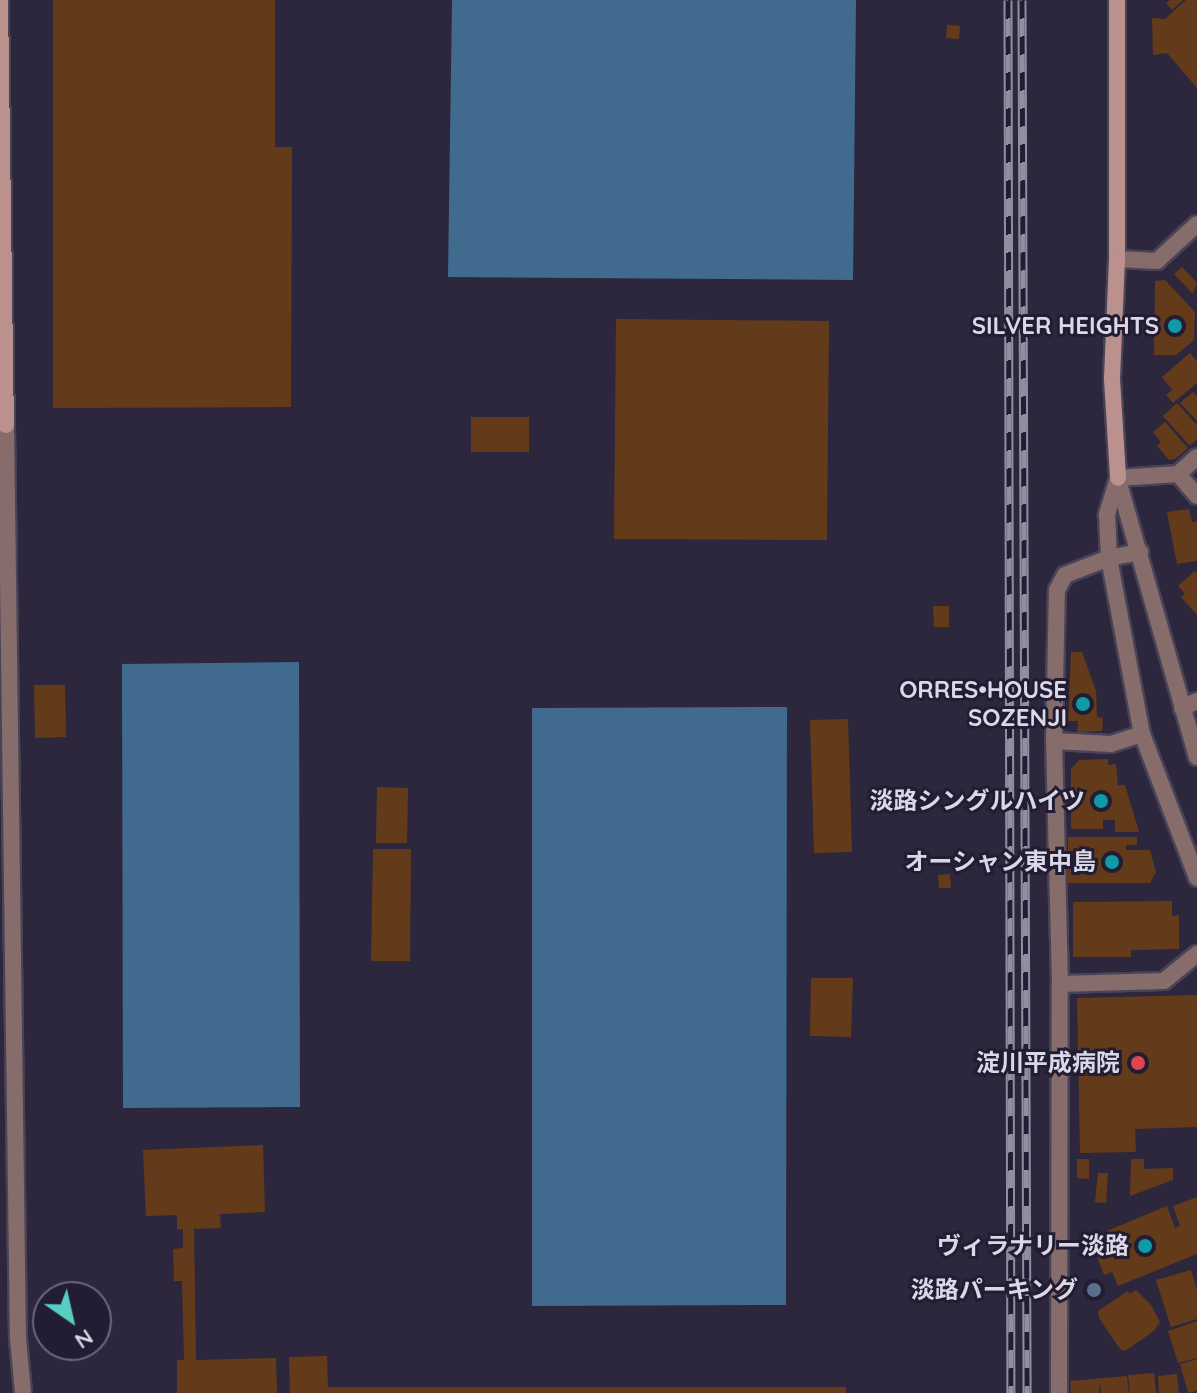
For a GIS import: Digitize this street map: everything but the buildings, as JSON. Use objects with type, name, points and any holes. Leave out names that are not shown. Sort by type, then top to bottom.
[{"type":"street","points":[[0,0],[1,260],[18,1338],[23,1393]]},
{"type":"street","points":[[1117,0],[1117,259],[1112,379],[1118,478],[1190,705],[1197,757]]},
{"type":"street","points":[[1117,259],[1157,261],[1197,224]]},
{"type":"street","points":[[1118,478],[1178,474],[1197,457]]},
{"type":"street","points":[[1178,474],[1197,496]]},
{"type":"street","points":[[1118,478],[1107,515],[1109,558],[1142,734],[1197,878]]},
{"type":"street","points":[[1059,1393],[1060,984],[1054,741],[1057,590],[1065,575],[1109,558],[1140,552]]},
{"type":"street","points":[[1054,741],[1111,744],[1142,734]]},
{"type":"street","points":[[1060,984],[1164,981],[1197,954]]},
{"type":"water","points":[[452,0],[856,0],[853,280],[448,277]]},
{"type":"water","points":[[299,662],[300,1107],[123,1108],[122,664]]},
{"type":"water","points":[[787,707],[786,1305],[532,1306],[532,708]]},
{"type":"railway","points":[[1008,0],[1011,1393]]},
{"type":"railway","points":[[1022,0],[1027,1393]]},
{"type":"place","name":"SILVER HEIGHTS","points":[[1175,326]]},
{"type":"place","name":"ORRES•HOUSE SOZENJI","points":[[1083,704]]},
{"type":"place","name":"淡路シングルハイツ","points":[[1101,801]]},
{"type":"place","name":"オーシャン東中島","points":[[1112,862]]},
{"type":"place","name":"淀川平成病院","points":[[1138,1063]]},
{"type":"place","name":"ヴィラナリー淡路","points":[[1145,1246]]},
{"type":"place","name":"淡路パーキング","points":[[1094,1290]]}]
